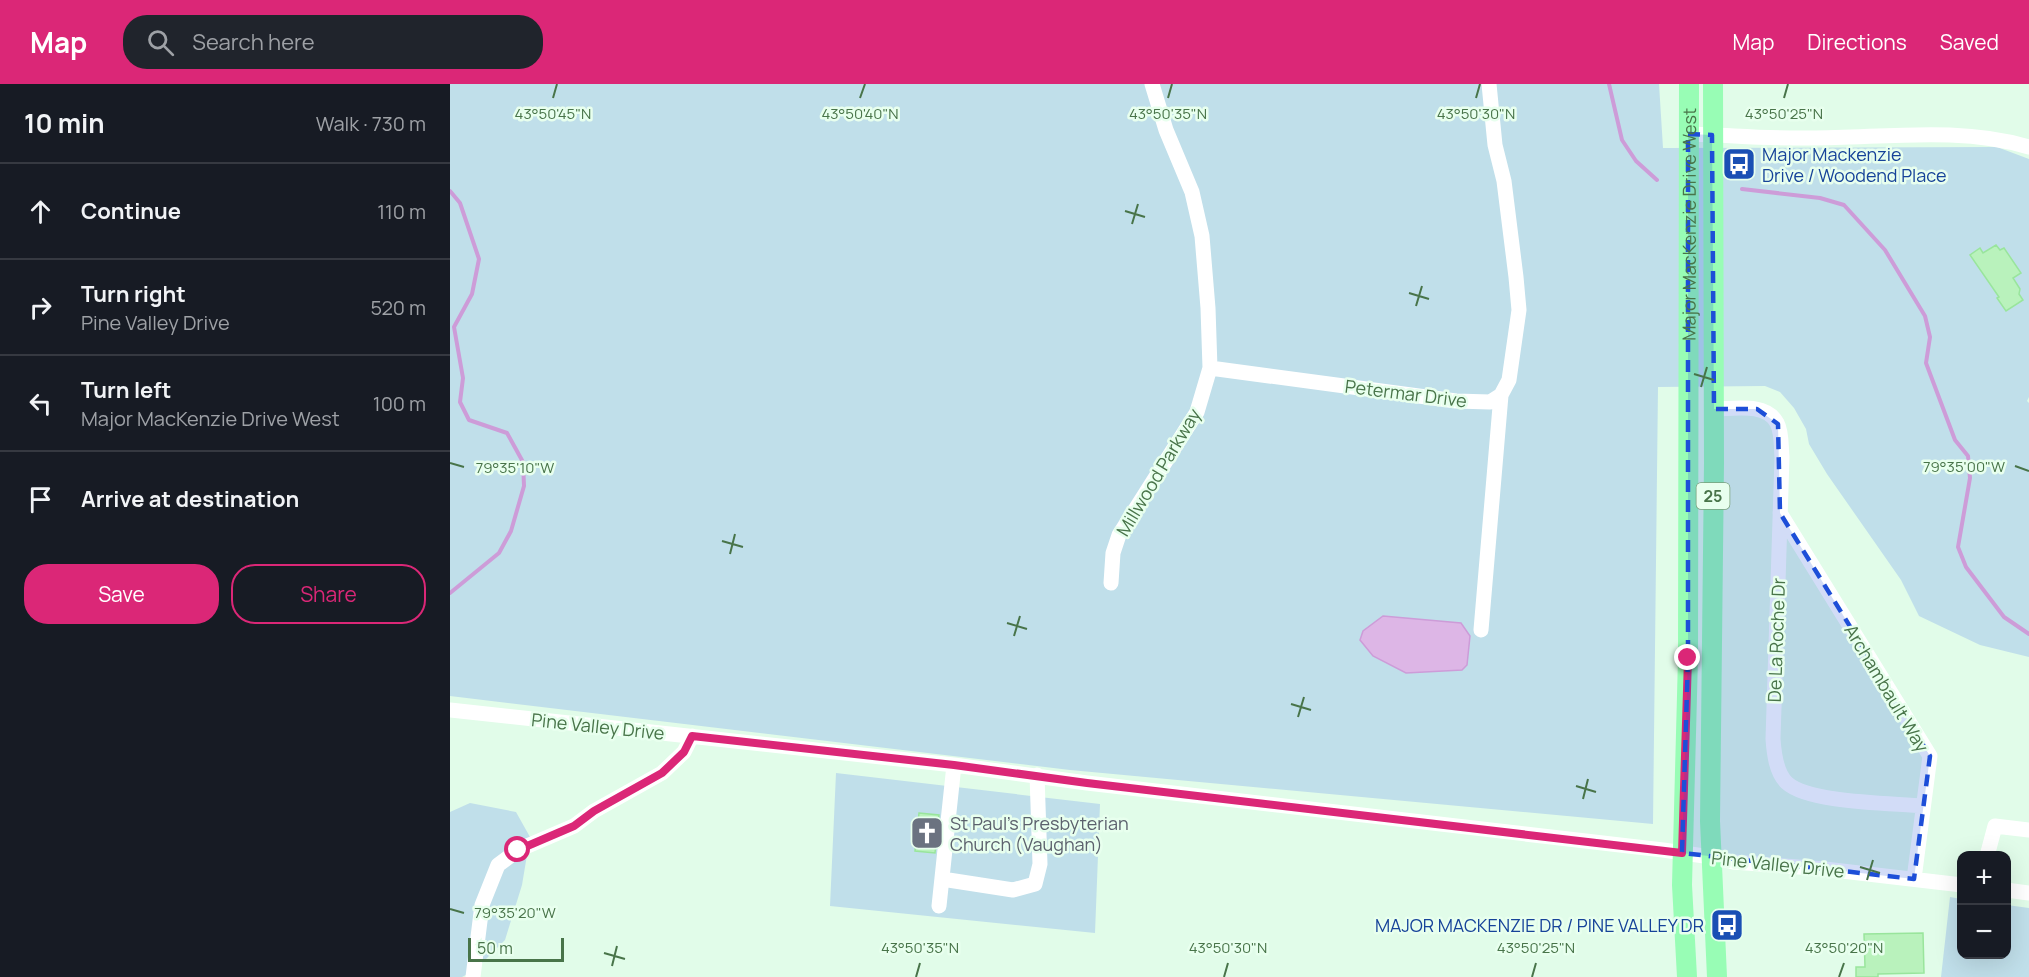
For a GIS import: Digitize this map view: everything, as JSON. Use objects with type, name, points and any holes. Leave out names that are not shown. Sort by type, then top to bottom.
[{"type":"main road","name":"Major MacKenzie Drive West","points":[[1687,977],[1682,853],[1688,658],[1689,84]]},
{"type":"main road","name":"Major MacKenzie Drive West","points":[[1713,84],[1714,410],[1710,822],[1717,977]]},
{"type":"street","name":"Millwood Parkway","points":[[1110,582],[1113,553],[1119,535],[1197,412],[1210,368],[1202,236],[1192,192],[1166,130],[1152,84]]},
{"type":"street","points":[[1481,630],[1501,395],[1509,380],[1519,310],[1507,204],[1495,145],[1488,84]]},
{"type":"street","points":[[1688,134],[1809,138],[1963,135],[1990,138],[2029,147]]},
{"type":"street","name":"Petermar Drive","points":[[1210,368],[1456,401],[1490,402],[1501,395]]},
{"type":"street","name":"De La Roche Dr","points":[[1714,410],[1757,409],[1768,413],[1778,424],[1782,457],[1773,739],[1775,761],[1786,782],[1804,793],[1825,797],[1923,806]]},
{"type":"street","name":"Archambault Way","points":[[1780,513],[1930,756],[1914,879]]},
{"type":"street","name":"Pine Valley Drive","points":[[450,710],[954,765],[1682,853],[1733,862],[1826,869],[1957,884]]},
{"type":"street","points":[[473,977],[482,905],[498,865],[518,850],[574,826],[594,811],[662,773],[684,752],[692,736]]},
{"type":"street","points":[[939,906],[954,765]]},
{"type":"street","points":[[942,879],[1013,890],[1035,884],[1040,864],[1037,775]]},
{"type":"street","points":[[1988,851],[1995,826],[2029,830]]},
{"type":"street","points":[[2011,891],[2029,893]]},
{"type":"highlighted area","points":[[1688,134],[1712,135],[1714,409],[1757,409],[1778,424],[1780,513],[1930,756],[1914,879],[1682,853],[1688,658]]},
{"type":"shaded area","points":[[450,84],[1659,84],[1663,148],[1997,147],[2029,159],[2029,397],[2027,401],[2029,403],[2029,657],[1980,645],[1919,616],[1901,580],[1827,474],[1809,444],[1806,429],[1794,408],[1780,392],[1765,386],[1658,387],[1653,824],[1070,770],[450,696]]},
{"type":"shaded area","points":[[1383,616],[1461,623],[1470,636],[1467,665],[1462,670],[1406,673],[1373,656],[1360,640],[1363,631]]},
{"type":"shaded area","points":[[836,773],[1100,804],[1095,933],[830,906]]},
{"type":"shaded area","points":[[470,803],[516,812],[530,837],[522,885],[505,940],[475,970],[462,977],[450,977],[450,812]]},
{"type":"shaded area","points":[[1950,897],[1957,898],[1957,959],[2011,959],[2011,906],[2029,908],[2029,977],[1941,977]]},
{"type":"building","points":[[1996,245],[2000,250],[2004,248],[2021,273],[2013,278],[2020,289],[2019,294],[2023,300],[2006,311],[1970,255],[1980,248],[1983,253]]},
{"type":"building","name":"St Paul's Presbyterian Church (Vaughan)","points":[[919,813],[939,815],[935,853],[915,851]]},
{"type":"building","points":[[1923,933],[1924,973],[1856,977],[1856,967],[1865,967],[1864,934]]},
{"type":"waterway","points":[[1609,84],[1622,140],[1636,161],[1657,180]]},
{"type":"waterway","points":[[1742,189],[1820,198],[1844,205],[1885,250],[1925,316],[1930,337],[1926,363],[1955,440],[1968,456],[1970,478],[1958,547],[1966,567],[2004,617],[2029,634]]},
{"type":"waterway","points":[[450,191],[460,203],[479,259],[472,294],[454,327],[463,378],[460,402],[469,420],[507,433],[523,462],[524,486],[511,531],[499,553],[450,593]]},
{"type":"place","name":"Major Mackenzie Drive / Woodend Place","points":[[1739,164]]},
{"type":"place","name":"St Paul's Presbyterian Church (Vaughan)","points":[[927,833]]},
{"type":"place","name":"MAJOR MACKENZIE DR / PINE VALLEY DR","points":[[1727,925]]},
{"type":"route","points":[[518,850],[574,826],[594,811],[662,773],[684,752],[692,736],[954,765],[1087,783],[1682,853],[1688,658]]}]
